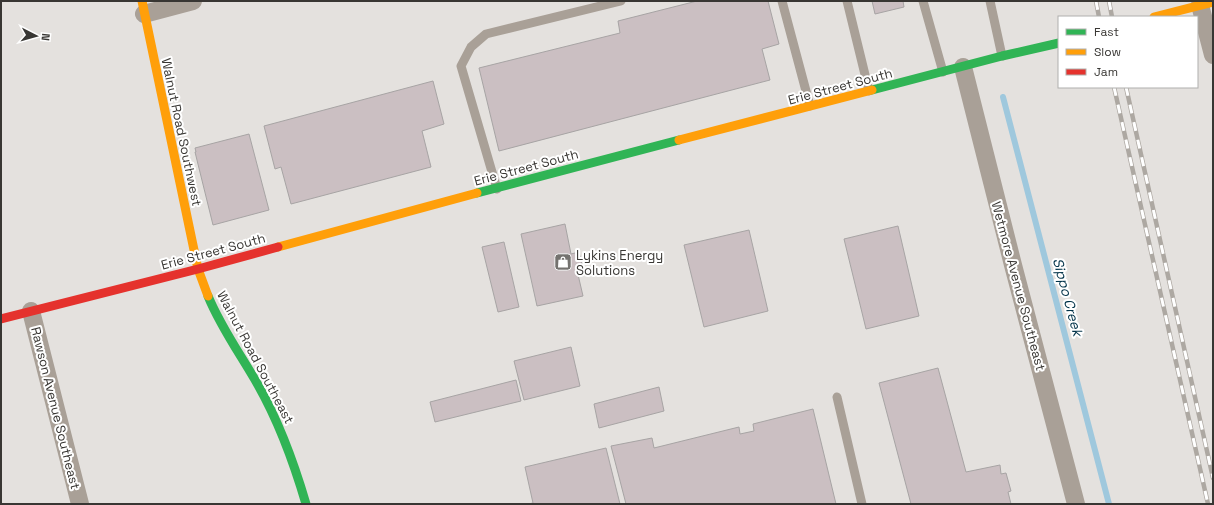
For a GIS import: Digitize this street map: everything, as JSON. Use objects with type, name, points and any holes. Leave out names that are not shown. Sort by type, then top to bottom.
[{"type":"main road","points":[[1158,16],[1206,3]]},
{"type":"main road","name":"Walnut Road Southwest","points":[[143,7],[198,269]]},
{"type":"main road","name":"Erie Street South","points":[[1,319],[198,269],[496,188],[1002,56],[1058,43]]},
{"type":"main road","name":"Walnut Road Southeast","points":[[198,269],[212,305],[226,333],[258,385],[285,440],[306,504]]},
{"type":"street","points":[[143,7],[193,1]]},
{"type":"street","points":[[1206,3],[1213,55]]},
{"type":"street","name":"Wetmore Avenue Southeast","points":[[963,67],[1076,504]]},
{"type":"street","name":"Rawson Avenue Southeast","points":[[31,311],[80,504]]},
{"type":"lane","points":[[496,188],[461,66],[471,47],[486,34],[622,1]]},
{"type":"lane","points":[[782,1],[810,107]]},
{"type":"lane","points":[[847,1],[869,91]]},
{"type":"lane","points":[[923,1],[943,72]]},
{"type":"lane","points":[[990,1],[1002,56]]},
{"type":"lane","points":[[837,397],[862,504]]},
{"type":"building","points":[[697,1],[768,1],[779,44],[762,49],[770,80],[499,151],[479,68],[620,33],[618,21]]},
{"type":"building","points":[[872,1],[903,1],[904,7],[875,14]]},
{"type":"building","points":[[433,81],[444,124],[422,131],[431,167],[291,204],[281,167],[275,169],[264,126]]},
{"type":"building","points":[[249,134],[269,210],[213,225],[195,148]]},
{"type":"building","points":[[565,224],[571,254],[579,252],[582,265],[576,266],[583,296],[537,306],[521,234]]},
{"type":"building","points":[[898,226],[919,316],[866,329],[844,239]]},
{"type":"building","points":[[749,230],[768,311],[704,327],[684,245]]},
{"type":"building","points":[[504,242],[519,307],[498,312],[482,247]]},
{"type":"building","points":[[571,347],[580,386],[524,400],[514,361]]},
{"type":"building","points":[[938,368],[966,472],[1000,465],[1001,474],[1006,473],[1011,491],[1008,492],[1011,504],[911,504],[879,383]]},
{"type":"building","points":[[516,380],[521,401],[435,422],[430,402]]},
{"type":"building","points":[[659,387],[664,411],[599,428],[594,404]]},
{"type":"building","points":[[813,409],[836,504],[626,504],[611,446],[652,438],[654,448],[739,427],[740,434],[754,431],[753,424]]},
{"type":"building","points":[[606,448],[620,504],[528,504],[533,503],[525,467]]},
{"type":"waterway","name":"Sippo Creek","points":[[1003,97],[1109,504]]},
{"type":"railway","points":[[1096,1],[1099,16]]},
{"type":"railway","points":[[1109,1],[1112,16]]},
{"type":"railway","points":[[1114,88],[1208,504]]},
{"type":"railway","points":[[1126,88],[1213,478]]},
{"type":"traffic: fast","points":[[872,90],[1002,56],[1058,43]]},
{"type":"traffic: fast","points":[[477,193],[679,140]]},
{"type":"traffic: fast","points":[[208,296],[219,319],[273,413],[291,458],[306,504]]},
{"type":"traffic: slow","points":[[142,1],[198,269],[208,296]]},
{"type":"traffic: slow","points":[[1158,16],[1213,2]]},
{"type":"traffic: slow","points":[[679,140],[872,90]]},
{"type":"traffic: slow","points":[[278,247],[477,193]]},
{"type":"traffic: jam","points":[[1,319],[278,247]]},
{"type":"place","name":"Lykins Energy Solutions","points":[[563,262]]}]
